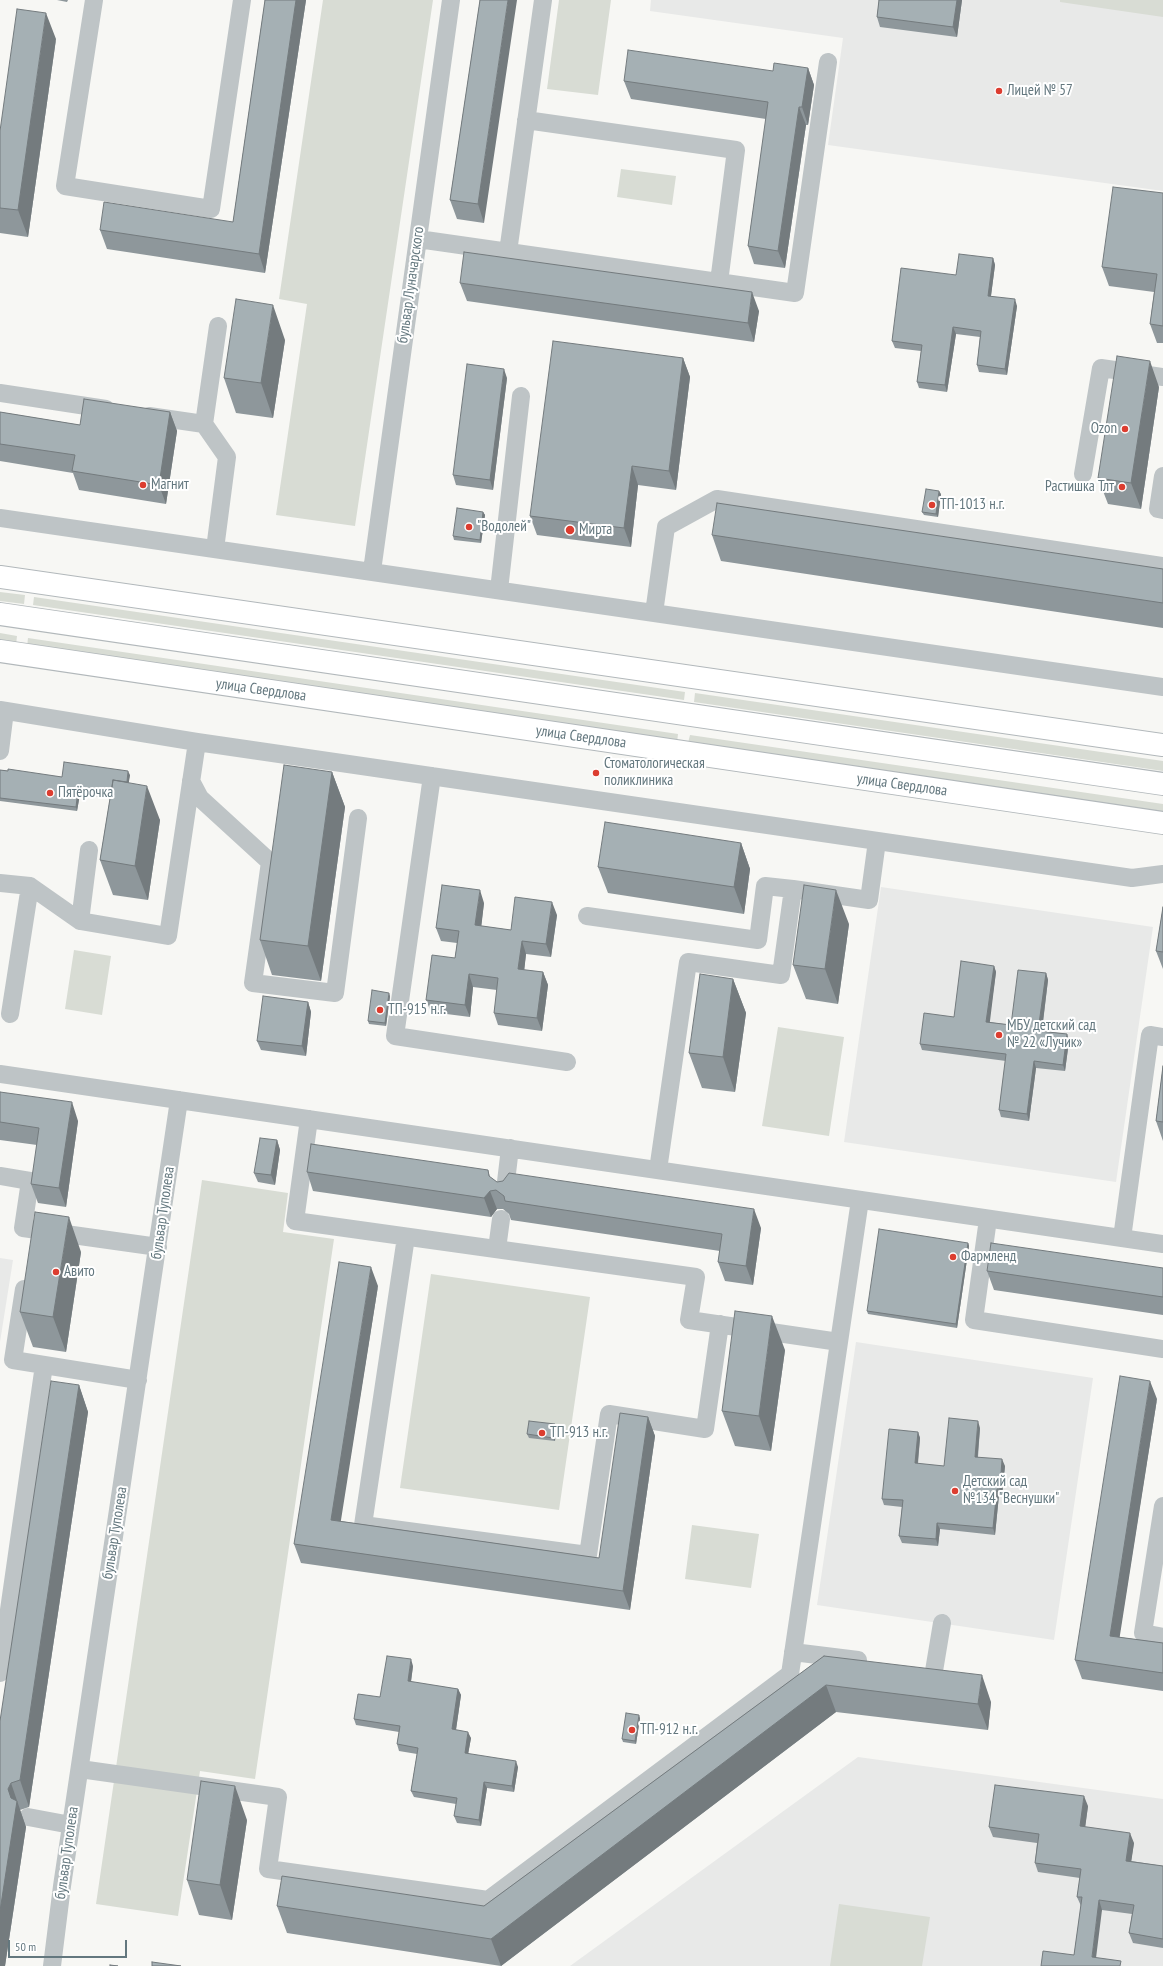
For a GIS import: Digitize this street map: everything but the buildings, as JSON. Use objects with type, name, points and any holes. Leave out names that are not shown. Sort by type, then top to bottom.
[{"type":"main road","points":[[0,577],[1163,745]]},
{"type":"main road","points":[[0,614],[1163,784]]},
{"type":"main road","name":"улица Свердлова","points":[[0,651],[1163,823]]},
{"type":"street","points":[[94,0],[65,186],[211,209],[242,0]]},
{"type":"street","name":"бульвар Луначарского","points":[[372,571],[451,0]]},
{"type":"street","points":[[508,252],[543,0]]},
{"type":"street","points":[[418,239],[795,294],[828,62]]},
{"type":"street","points":[[526,120],[736,150],[719,282]]},
{"type":"street","points":[[215,549],[227,457],[204,424],[218,326]]},
{"type":"street","points":[[1083,474],[1101,368],[1163,377]]},
{"type":"street","points":[[0,393],[204,424]]},
{"type":"street","points":[[498,590],[521,396]]},
{"type":"street","points":[[1163,476],[1158,509],[1163,510]]},
{"type":"street","points":[[654,613],[666,527],[717,499],[1163,566]]},
{"type":"street","points":[[0,518],[372,571],[1163,688]]},
{"type":"street","points":[[0,751],[2,711],[196,742],[1132,878],[1163,874]]},
{"type":"street","points":[[0,883],[30,886],[80,921],[168,936],[196,742]]},
{"type":"street","points":[[432,776],[416,869],[395,1036],[567,1062]]},
{"type":"street","points":[[191,781],[200,798],[270,862],[253,983],[335,993],[358,818]]},
{"type":"street","points":[[587,916],[758,940],[765,886],[869,900],[877,841]]},
{"type":"street","points":[[80,921],[89,850]]},
{"type":"street","points":[[10,1014],[30,886]]},
{"type":"street","points":[[658,1170],[688,962],[781,975],[793,889]]},
{"type":"street","points":[[1122,1238],[1150,1035],[1163,1036]]},
{"type":"street","points":[[0,1074],[1163,1244]]},
{"type":"street","name":"бульвар Туполева","points":[[52,1966],[71,1825],[179,1100]]},
{"type":"street","points":[[309,1119],[295,1221],[696,1277],[688,1320],[838,1342]]},
{"type":"street","points":[[505,1190],[510,1148]]},
{"type":"street","points":[[0,1176],[30,1181],[23,1228],[33,1237],[158,1247]]},
{"type":"street","points":[[80,1769],[278,1797],[268,1869],[488,1900],[790,1674],[860,1200]]},
{"type":"street","points":[[497,1249],[501,1219]]},
{"type":"street","points":[[988,1219],[974,1320],[1163,1349]]},
{"type":"street","points":[[406,1237],[363,1525],[588,1555],[609,1414],[705,1429],[720,1324]]},
{"type":"street","points":[[27,1276],[13,1360],[138,1380]]},
{"type":"street","points":[[0,1673],[3,1632],[44,1365]]},
{"type":"street","points":[[1163,1506],[1143,1634],[1163,1637]]},
{"type":"street","points":[[934,1671],[942,1623]]},
{"type":"street","points":[[793,1652],[872,1662]]},
{"type":"street","points":[[28,1817],[71,1825]]},
{"type":"shaded area","points":[[323,0],[433,0],[355,526],[276,515],[307,304],[279,299]]},
{"type":"shaded area","points":[[559,0],[611,0],[598,95],[547,89]]},
{"type":"shaded area","name":"Лицей № 57","points":[[651,0],[1163,0],[1163,191],[828,145],[843,38],[650,11]]},
{"type":"shaded area","points":[[1060,0],[1163,0],[1163,17],[1060,2]]},
{"type":"shaded area","points":[[621,169],[676,176],[672,205],[617,197]]},
{"type":"shaded area","points":[[0,592],[25,595],[24,604],[0,601]]},
{"type":"shaded area","points":[[34,597],[685,692],[684,700],[33,605]]},
{"type":"shaded area","points":[[0,633],[17,636],[16,645],[0,643]]},
{"type":"shaded area","points":[[28,638],[678,734],[677,743],[27,647]]},
{"type":"shaded area","points":[[695,693],[1163,761],[1163,771],[694,702]]},
{"type":"shaded area","points":[[690,735],[1163,804],[1163,813],[688,743]]},
{"type":"shaded area","name":"МБУ детский сад № 22 «Лучик»","points":[[881,887],[1153,927],[1116,1182],[844,1142]]},
{"type":"shaded area","points":[[74,950],[111,956],[102,1015],[65,1009]]},
{"type":"shaded area","points":[[778,1027],[844,1037],[829,1136],[762,1126]]},
{"type":"shaded area","points":[[202,1180],[288,1193],[283,1232],[334,1239],[255,1779],[200,1771],[178,1916],[96,1904]]},
{"type":"shaded area","points":[[0,1258],[13,1260],[0,1342]]},
{"type":"shaded area","points":[[431,1274],[590,1297],[559,1510],[400,1488]]},
{"type":"shaded area","name":"Детский сад №134 \"Веснушки\"","points":[[856,1342],[1093,1378],[1054,1640],[817,1605]]},
{"type":"shaded area","points":[[692,1525],[759,1534],[751,1588],[685,1579]]},
{"type":"shaded area","points":[[858,1757],[1163,1799],[1163,1966],[570,1966]]},
{"type":"shaded area","points":[[839,1904],[930,1917],[922,1966],[830,1966]]},
{"type":"place","name":"Лицей № 57","points":[[999,91]]},
{"type":"place","name":"Ozon","points":[[1125,429]]},
{"type":"place","name":"Магнит","points":[[143,485]]},
{"type":"place","name":"Растишка Тлт","points":[[1122,487]]},
{"type":"place","name":"ТП-1013 н.г.","points":[[932,505]]},
{"type":"place","name":"\"Водолей\"","points":[[469,527]]},
{"type":"place","name":"Мирта","points":[[570,530]]},
{"type":"place","name":"Стоматологическая поликлиника","points":[[596,773]]},
{"type":"place","name":"Пятёрочка","points":[[50,793]]},
{"type":"place","name":"ТП-915 н.г.","points":[[380,1010]]},
{"type":"place","name":"МБУ детский сад № 22 «Лучик»","points":[[999,1035]]},
{"type":"place","name":"Фармленд","points":[[953,1257]]},
{"type":"place","name":"Авито","points":[[56,1272]]},
{"type":"place","name":"ТП-913 н.г.","points":[[542,1433]]},
{"type":"place","name":"Детский сад №134 \"Веснушки\"","points":[[955,1491]]},
{"type":"place","name":"ТП-912 н.г.","points":[[632,1730]]}]
